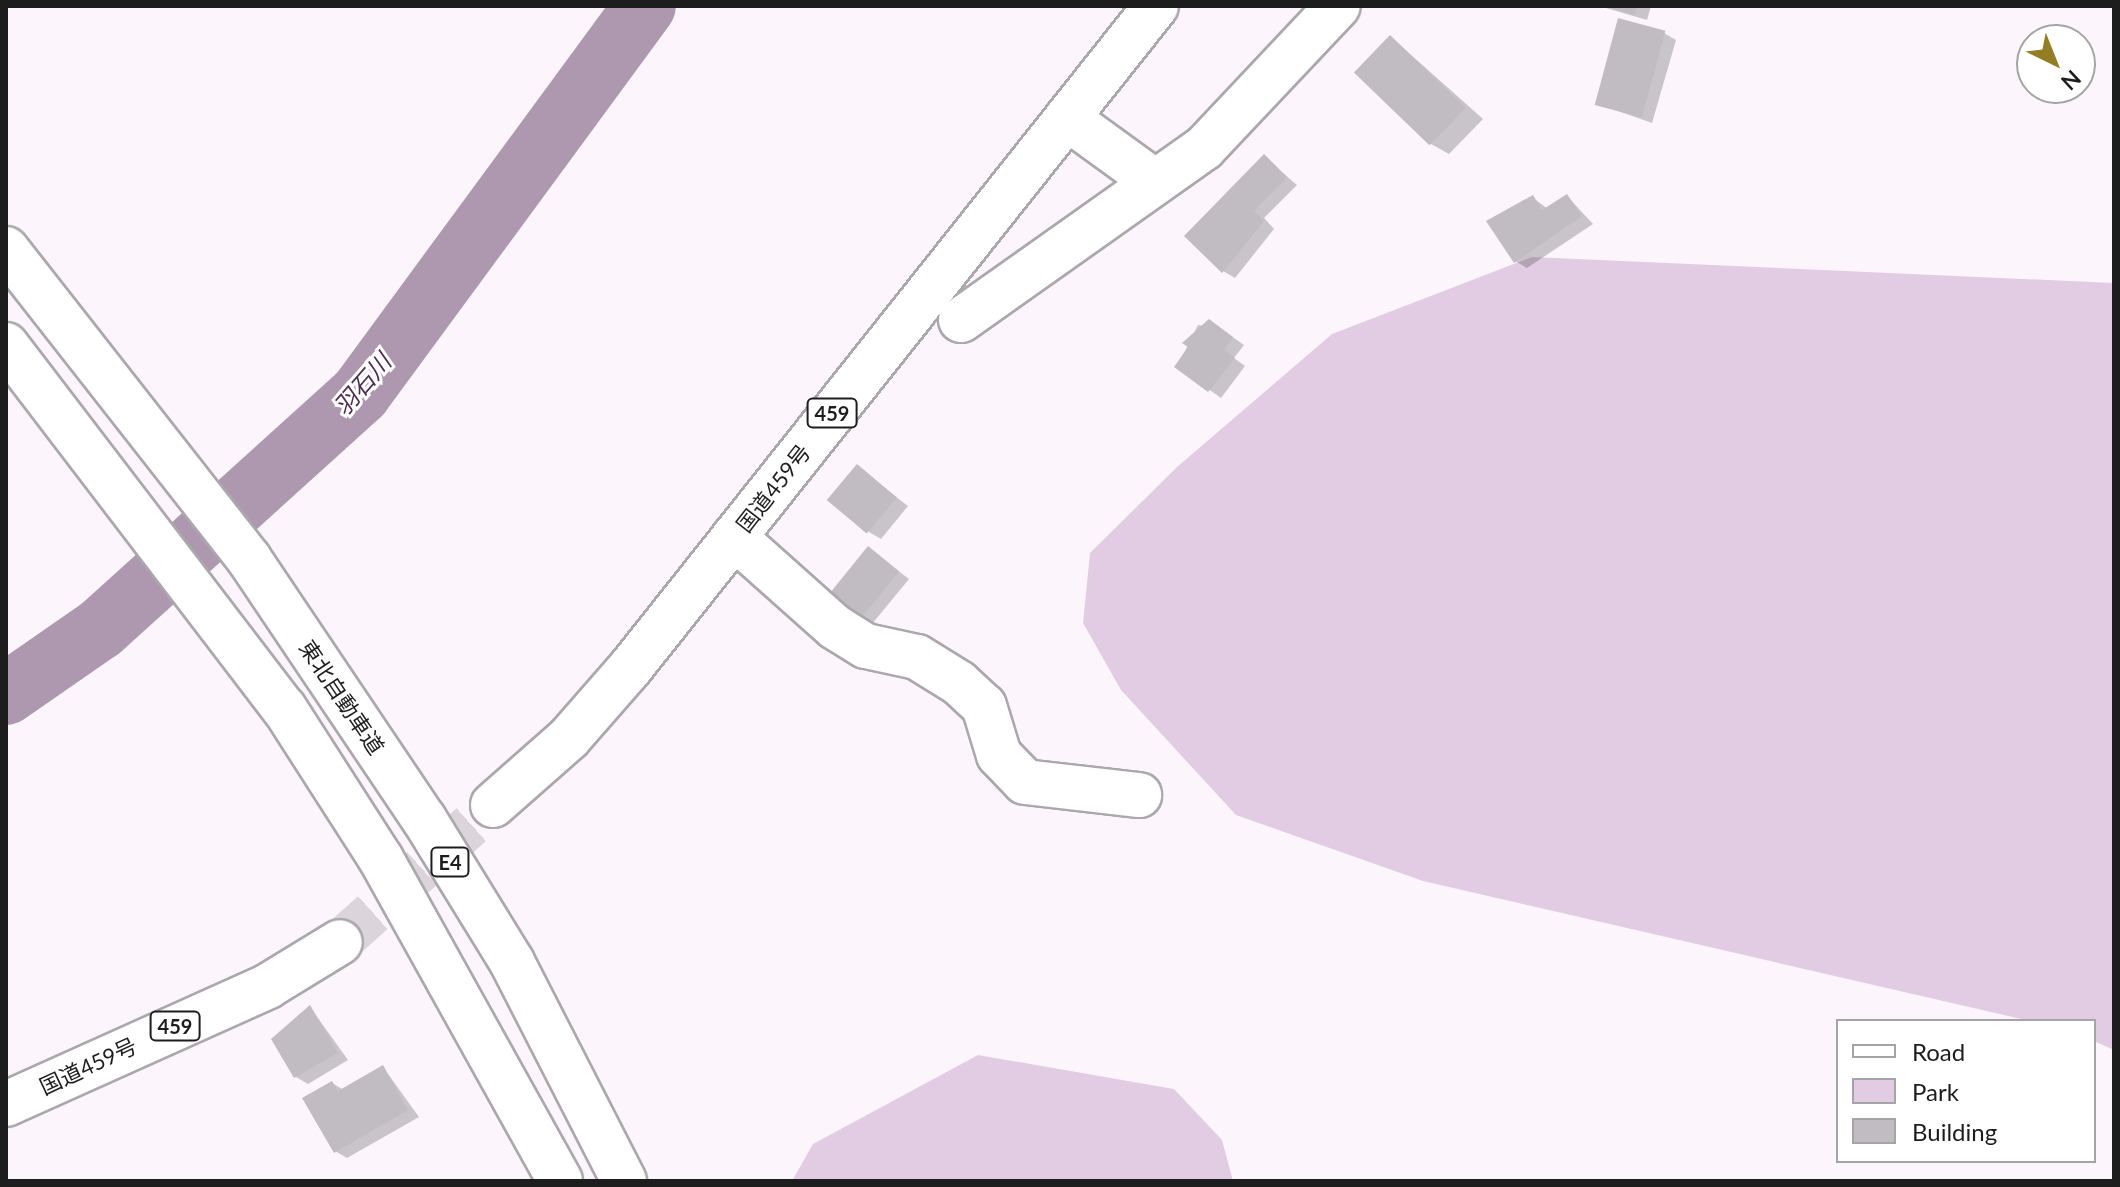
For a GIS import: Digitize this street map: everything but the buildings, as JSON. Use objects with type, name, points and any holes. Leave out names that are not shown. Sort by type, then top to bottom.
[{"type":"main road","name":"国道459号","points":[[493,805],[569,738],[734,537],[1156,6]]},
{"type":"main road","points":[[961,320],[1204,148],[1338,6]]},
{"type":"main road","points":[[1067,118],[1155,182]]},
{"type":"main road","name":"東北自動車道","points":[[6,249],[249,559],[512,962],[624,1181]]},
{"type":"main road","name":"E4","points":[[6,345],[203,597],[381,859],[560,1181]]},
{"type":"main road","points":[[734,537],[835,627],[866,646],[917,657],[959,683],[984,706],[999,755],[1025,782],[1139,795]]},
{"type":"main road","name":"国道459号","points":[[6,1104],[268,986],[340,942]]},
{"type":"green space","points":[[1532,257],[2114,283],[2114,1050],[2096,1042],[2096,1019],[2021,1019],[1423,881],[1236,815],[1121,690],[1083,623],[1090,553],[1177,467],[1332,334]]},
{"type":"green space","points":[[978,1055],[1174,1089],[1222,1140],[1233,1181],[792,1181],[813,1144]]},
{"type":"waterway","name":"羽石川","points":[[6,694],[100,629],[360,394],[645,6]]},
{"type":"tunnel","points":[[340,942],[493,805]]}]
